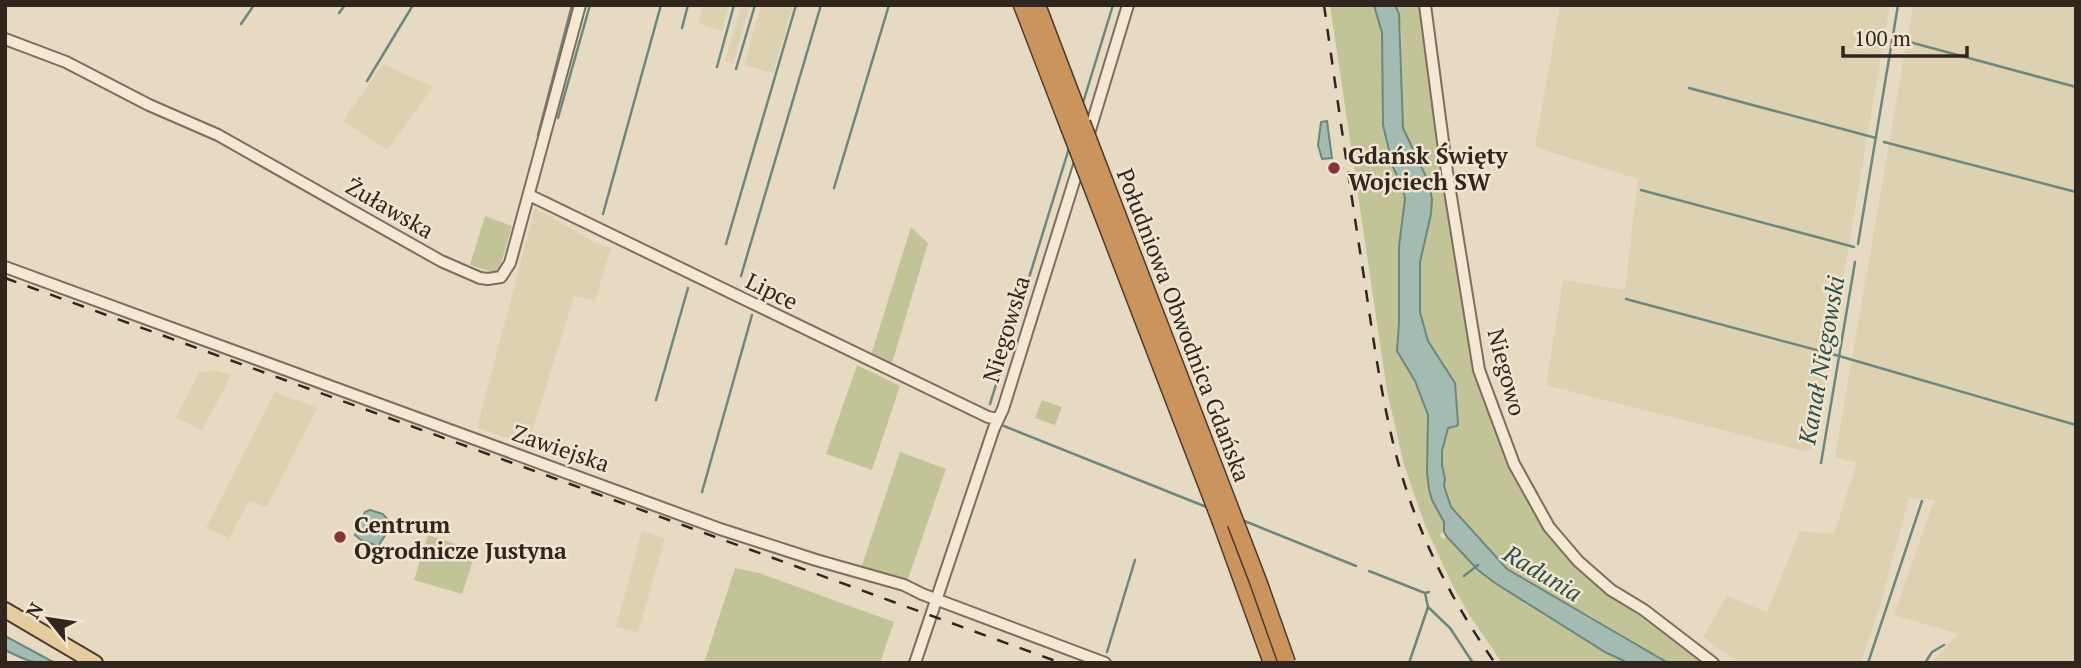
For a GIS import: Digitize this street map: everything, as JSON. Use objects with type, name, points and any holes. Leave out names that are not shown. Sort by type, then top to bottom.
[{"type":"highway","points":[[1022,5],[1272,663]]},
{"type":"highway","name":"Południowa Obwodnica Gdańska","points":[[1037,5],[1254,569],[1287,663]]},
{"type":"main road","points":[[5,610],[95,663]]},
{"type":"street","name":"Żuławska","points":[[5,39],[66,62],[139,101],[218,135],[441,261],[481,278],[494,279],[508,269],[580,5]]},
{"type":"street","name":"Niegowska","points":[[915,663],[1024,345],[1128,5]]},
{"type":"street","name":"Niegowo","points":[[1425,5],[1447,172],[1479,370],[1514,464],[1549,527],[1578,561],[1611,590],[1644,610],[1713,663]]},
{"type":"street","name":"Lipce","points":[[529,195],[877,365],[988,417],[998,419]]},
{"type":"street","name":"Zawiejska","points":[[5,267],[720,528],[816,560],[904,585],[1105,663]]},
{"type":"shaded area","points":[[703,5],[729,5],[722,31],[698,23]]},
{"type":"shaded area","points":[[741,5],[750,5],[733,64],[725,61]]},
{"type":"shaded area","points":[[761,5],[793,5],[773,73],[744,65]]},
{"type":"shaded area","points":[[1374,5],[1395,5],[1399,14],[1403,128],[1428,181],[1432,199],[1420,262],[1420,312],[1428,341],[1455,383],[1458,424],[1448,428],[1442,451],[1444,486],[1451,507],[1507,569],[1668,663],[1628,663],[1605,652],[1495,583],[1478,570],[1444,532],[1444,522],[1429,489],[1428,415],[1415,381],[1397,351],[1399,246],[1405,199],[1393,167],[1383,125],[1382,33]]},
{"type":"shaded area","points":[[1560,5],[1890,5],[1814,448],[1804,451],[1546,385],[1563,280],[1625,290],[1638,179],[1535,147]]},
{"type":"shaded area","points":[[1913,5],[2076,5],[2076,663],[1932,663],[1958,634],[1894,615],[1934,500],[1909,498],[1879,610],[1860,663],[1739,663],[1703,637],[1727,596],[1767,612],[1800,531],[1834,534],[1857,463],[1835,457]]},
{"type":"shaded area","points":[[383,64],[433,87],[387,150],[343,121]]},
{"type":"shaded area","points":[[1327,121],[1332,158],[1322,159],[1318,145],[1321,122]]},
{"type":"shaded area","points":[[535,208],[594,242],[611,248],[595,301],[574,296],[528,445],[477,428]]},
{"type":"shaded area","points":[[213,370],[231,375],[202,431],[176,417],[199,373]]},
{"type":"shaded area","points":[[275,392],[317,408],[267,507],[249,501],[229,538],[206,528]]},
{"type":"shaded area","points":[[370,510],[383,514],[392,525],[378,546],[355,535],[365,512]]},
{"type":"shaded area","points":[[642,531],[665,538],[638,632],[616,627]]},
{"type":"shaded area","points":[[5,636],[55,663],[29,661],[5,650]]},
{"type":"green space","points":[[1330,5],[1374,5],[1380,22],[1386,138],[1405,199],[1399,246],[1399,322],[1435,395],[1427,472],[1429,489],[1444,522],[1445,530],[1440,534],[1443,539],[1448,537],[1478,570],[1495,583],[1605,652],[1628,663],[1502,663],[1454,588],[1426,528],[1404,465],[1387,391]]},
{"type":"green space","points":[[1395,5],[1422,5],[1477,371],[1497,424],[1561,546],[1710,663],[1668,663],[1587,614],[1523,583],[1482,555],[1451,507],[1439,480],[1446,367],[1428,341],[1418,320],[1420,262],[1430,189],[1403,128],[1401,28]]},
{"type":"green space","points":[[485,216],[512,226],[499,270],[493,272],[470,265]]},
{"type":"green space","points":[[911,227],[928,243],[892,363],[871,355]]},
{"type":"green space","points":[[857,365],[900,386],[872,470],[826,454]]},
{"type":"green space","points":[[1042,400],[1062,407],[1055,425],[1035,418]]},
{"type":"green space","points":[[900,452],[946,469],[907,582],[861,568]]},
{"type":"green space","points":[[428,535],[476,551],[462,594],[414,580]]},
{"type":"green space","points":[[735,568],[759,573],[894,622],[880,663],[704,663]]},
{"type":"waterway","points":[[241,24],[254,5]]},
{"type":"waterway","points":[[339,13],[345,5]]},
{"type":"waterway","points":[[367,81],[413,5]]},
{"type":"waterway","points":[[538,135],[572,5]]},
{"type":"waterway","points":[[558,118],[590,5]]},
{"type":"waterway","points":[[603,214],[661,5]]},
{"type":"waterway","points":[[682,28],[688,5]]},
{"type":"waterway","points":[[717,67],[734,5]]},
{"type":"waterway","points":[[736,69],[755,5]]},
{"type":"waterway","points":[[726,244],[796,5]]},
{"type":"waterway","points":[[741,276],[821,5]]},
{"type":"waterway","points":[[834,188],[889,5]]},
{"type":"waterway","points":[[1082,106],[1113,5]]},
{"type":"waterway","name":"Kanał Niegowski","points":[[1858,244],[1898,5]]},
{"type":"waterway","points":[[1902,40],[2076,87]]},
{"type":"waterway","points":[[1689,88],[1876,138]]},
{"type":"waterway","points":[[1884,142],[2076,192]]},
{"type":"waterway","points":[[990,404],[1070,145]]},
{"type":"waterway","points":[[1641,190],[1854,247]]},
{"type":"waterway","name":"Kanał Niegowski","points":[[1821,463],[1855,262]]},
{"type":"waterway","points":[[656,400],[688,288]]},
{"type":"waterway","points":[[1626,299],[1839,356],[2076,425]]},
{"type":"waterway","points":[[702,492],[752,315]]},
{"type":"waterway","points":[[1004,426],[1209,508]]},
{"type":"waterway","points":[[1868,663],[1922,501]]},
{"type":"waterway","points":[[1242,520],[1356,566]]},
{"type":"waterway","points":[[1107,652],[1135,560]]},
{"type":"waterway","points":[[1464,576],[1478,565]]},
{"type":"waterway","points":[[1369,571],[1425,593]]},
{"type":"waterway","points":[[1409,663],[1428,607],[1425,593],[1429,592]]},
{"type":"waterway","points":[[1428,607],[1450,628],[1473,663]]},
{"type":"waterway","points":[[1925,663],[1932,652],[1944,645]]},
{"type":"railway","points":[[1324,5],[1377,361],[1398,462],[1416,516],[1438,567],[1495,663]]},
{"type":"railway","points":[[5,278],[1061,663]]},
{"type":"place","name":"Gdańsk Święty Wojciech SW","points":[[1334,168]]},
{"type":"place","name":"Centrum Ogrodnicze Justyna","points":[[340,537]]},
{"type":"water label","name":"Radunia","points":[[1543,573]]}]
